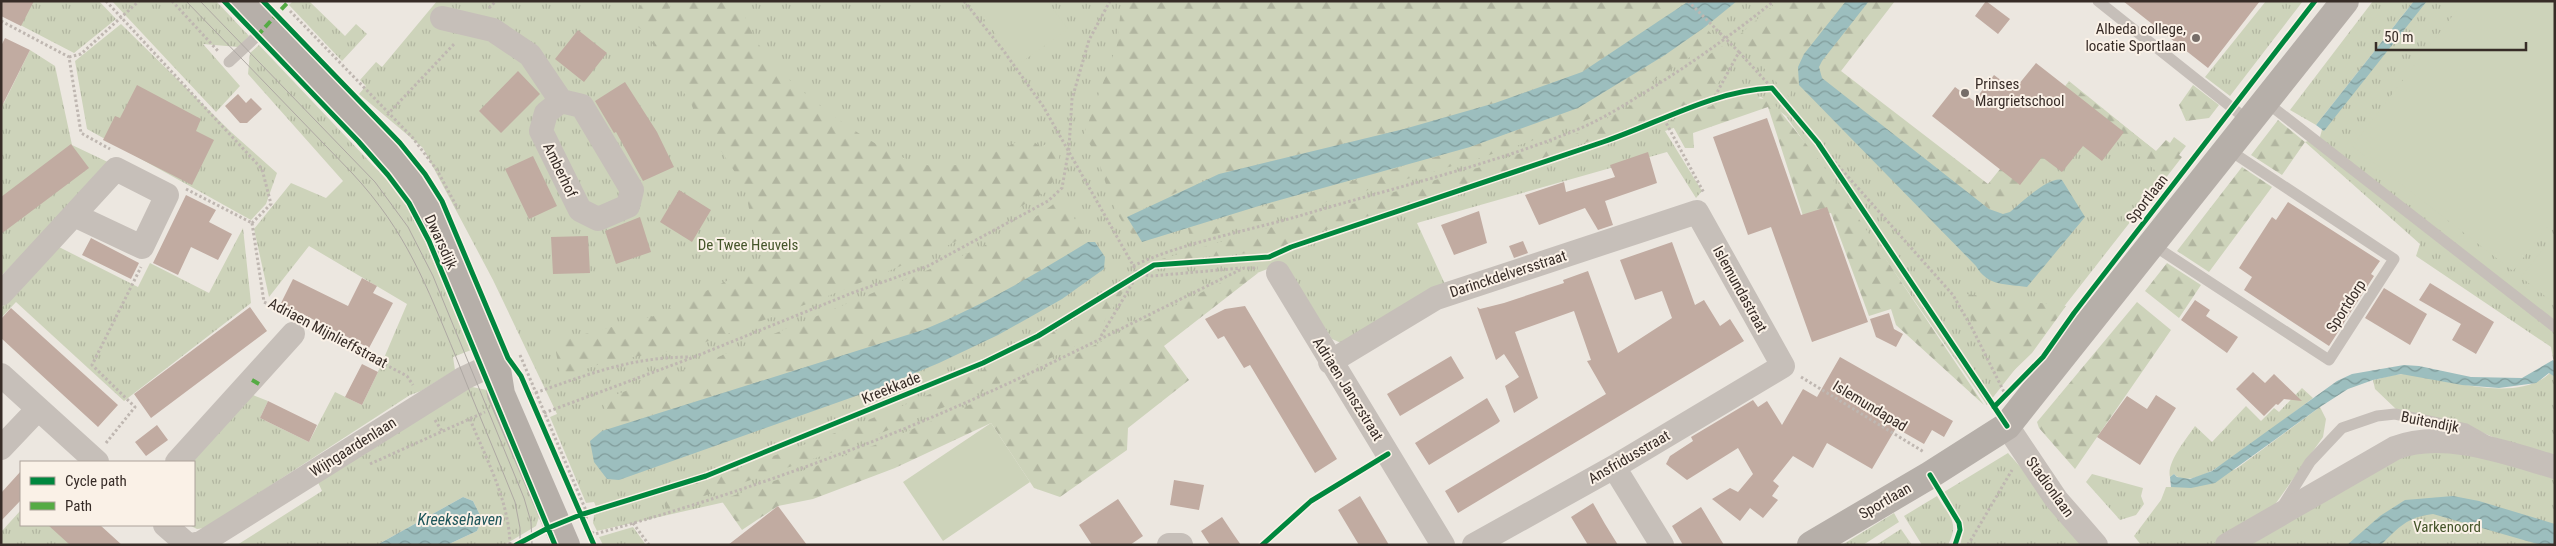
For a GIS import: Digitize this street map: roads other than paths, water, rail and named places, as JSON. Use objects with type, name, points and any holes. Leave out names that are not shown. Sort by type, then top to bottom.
[{"type":"street","name":"Dwarsdijk","points":[[245,1],[354,113],[406,172],[436,224],[496,363],[523,397],[583,530]]},
{"type":"street","name":"Sportlaan","points":[[1811,545],[1945,464],[2001,417],[2153,245],[2345,1]]},
{"type":"street","points":[[442,18],[493,30],[530,55],[561,101]]},
{"type":"street","name":"Amberhof","points":[[561,101],[582,106],[632,190],[628,206],[598,219],[580,210],[541,131],[546,113],[561,101]]},
{"type":"street","points":[[1,294],[116,169],[167,195],[142,247],[74,215]]},
{"type":"street","name":"Darinckdelversstraat","points":[[1330,362],[1436,298],[1697,212]]},
{"type":"street","name":"Islemundastraat","points":[[1697,212],[1784,366]]},
{"type":"street","name":"Adriaen Janszstraat","points":[[1278,273],[1330,362],[1444,545]]},
{"type":"street","name":"Adriaen Mijnlieffstraat","points":[[178,461],[298,325]]},
{"type":"street","name":"Wijngaardenlaan","points":[[193,544],[464,378],[496,363]]},
{"type":"street","name":"Ansfridusstraat","points":[[1474,545],[1614,467],[1784,366]]},
{"type":"street","points":[[1,375],[95,461]]},
{"type":"street","points":[[1,448],[38,409]]},
{"type":"street","name":"Stadionlaan","points":[[2001,417],[2056,499],[2096,545]]},
{"type":"street","name":"Buitendijk","points":[[2227,545],[2395,448],[2412,441],[2440,440],[2502,452],[2555,467]]},
{"type":"street","points":[[1614,467],[1662,545]]},
{"type":"street","points":[[166,526],[193,544]]},
{"type":"lane","points":[[2098,1],[2258,112],[2555,327]]},
{"type":"lane","points":[[229,62],[257,36]]},
{"type":"lane","name":"Sportdorp","points":[[2153,245],[2329,360],[2394,259],[2229,150]]},
{"type":"lane","name":"Buitendijk","points":[[2277,516],[2310,462],[2342,428],[2377,416],[2394,414],[2466,429],[2482,436],[2502,452]]},
{"type":"water","points":[[1689,1],[1737,1],[1705,27],[1665,55],[1578,108],[1470,147],[1262,205],[1142,242],[1127,217],[1219,174],[1404,129],[1495,103],[1582,72]]},
{"type":"water","points":[[1846,1],[1869,1],[1822,61],[1819,67],[1822,78],[1989,209],[2003,214],[2010,212],[2043,186],[2056,180],[2062,180],[2085,217],[2027,287],[1991,281],[1980,273],[1976,266],[1799,85],[1798,67],[1804,54]]},
{"type":"water","points":[[2414,1],[2427,1],[2324,131],[2316,125]]},
{"type":"water","points":[[1088,242],[1095,242],[1105,257],[1104,269],[1062,299],[998,335],[939,363],[884,386],[619,480],[607,479],[594,462],[590,441],[602,431],[923,330],[987,300]]},
{"type":"water","points":[[2553,360],[2555,362],[2555,377],[2549,373],[2536,383],[2499,388],[2462,385],[2401,374],[2373,380],[2348,389],[2320,407],[2215,483],[2191,488],[2171,487],[2170,477],[2174,474],[2177,477],[2190,479],[2212,471],[2337,381],[2352,374],[2404,365],[2419,366],[2471,377],[2522,378]]},
{"type":"water","points":[[2453,496],[2479,501],[2555,524],[2555,545],[2541,545],[2433,514],[2410,520],[2381,545],[2347,545],[2380,516],[2405,500]]},
{"type":"water","name":"Kreeksehaven","points":[[463,497],[473,501],[482,519],[477,531],[447,545],[377,545]]},
{"type":"tram line","points":[[186,1],[352,173],[371,195],[401,238],[435,306],[515,502],[520,528],[520,545]]},
{"type":"tram line","points":[[200,1],[375,182],[408,227],[433,276],[524,498],[531,522],[532,545]]},
{"type":"place","name":"Albeda college, locatie Sportlaan","points":[[2196,38]]},
{"type":"place","name":"Prinses Margrietschool","points":[[1965,93]]},
{"type":"park label","name":"De Twee Heuvels","points":[[748,245]]},
{"type":"park label","name":"Varkenoord","points":[[2447,527]]}]
